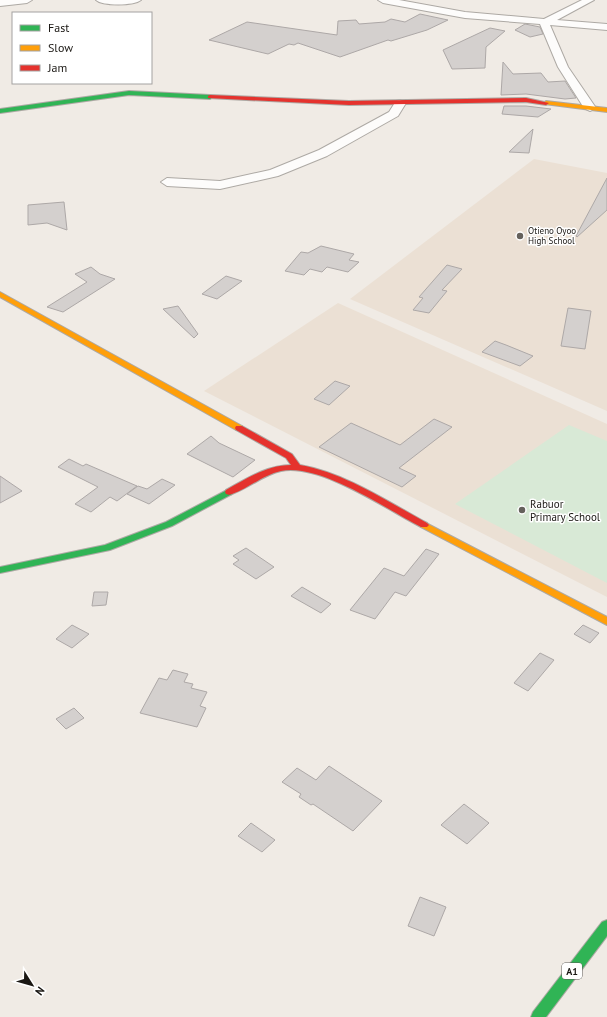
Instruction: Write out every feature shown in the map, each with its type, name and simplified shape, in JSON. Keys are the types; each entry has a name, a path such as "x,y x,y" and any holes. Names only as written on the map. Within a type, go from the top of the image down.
{"main road":[{"path":"0,112 48,103 129,93 350,103 526,100 607,110"},
{"path":"0,294 289,456 297,466"},
{"path":"0,570 6,567 107,548 170,524 263,473 297,466 327,475 607,621"},
{"name":"A1","path":"538,1017 607,926"}],"street":[{"path":"0,3 27,0"},
{"path":"101,0 130,2 136,0"},
{"path":"383,0 452,14 607,27"},
{"path":"545,22 589,0"},
{"path":"545,22 563,67 590,108"},
{"path":"167,182 220,185 274,173 323,153 394,114 400,103"}],"shaded area":[{"name":"Otieno Oyoo High School","path":"534,159 607,173 607,411 350,299"},
{"name":"Rabuor Primary School","path":"338,303 607,424 607,597 204,391"}],"green space":[{"path":"569,425 607,441 607,583 455,504"}],"building":[{"path":"420,14 448,20 427,30 391,41 388,40 340,57 298,43 294,45 289,44 268,54 209,40 247,22 337,35 338,21 356,20 359,24 385,22 391,19 405,22"},
{"path":"525,24 540,27 543,34 530,37 515,30"},
{"path":"490,28 505,31 486,47 485,68 452,69 443,50"},
{"path":"503,62 513,74 541,73 548,82 565,81 576,98 565,99 526,94 501,95"},
{"path":"504,106 526,106 551,109 538,117 502,114"},
{"path":"533,129 529,153 509,152"},
{"path":"607,178 607,210 577,237 576,236"},
{"path":"64,202 67,230 47,223 28,225 28,205"},
{"path":"321,246 354,254 349,260 359,262 348,272 327,267 322,272 310,269 304,275 285,271 301,252 308,253"},
{"path":"447,265 462,269 442,290 447,291 429,313 413,310 423,298 419,297"},
{"path":"91,267 100,274 115,279 63,312 47,307 87,282 75,274"},
{"path":"226,276 242,281 217,299 202,294"},
{"path":"178,306 198,334 194,338 163,309"},
{"path":"568,308 591,311 585,349 561,346"},
{"path":"495,341 533,356 520,366 482,352"},
{"path":"335,381 350,386 329,405 314,399"},
{"path":"434,419 452,427 399,468 416,476 402,487 319,447 351,423 400,445"},
{"path":"211,436 219,443 255,460 233,477 187,454"},
{"path":"69,459 83,466 86,464 137,486 117,501 110,497 91,512 75,504 98,487 58,467"},
{"path":"0,476 22,491 0,503"},
{"path":"162,479 175,485 149,504 127,494 138,486 147,489"},
{"path":"246,548 274,567 256,579 233,564 239,560 233,556"},
{"path":"426,549 439,554 406,596 395,592 375,619 350,610 384,568 404,576"},
{"path":"302,587 331,604 321,613 291,596"},
{"path":"94,592 108,592 106,605 92,606"},
{"path":"72,625 89,634 72,648 56,639"},
{"path":"583,625 599,633 590,643 574,634"},
{"path":"540,653 554,660 528,691 514,683"},
{"path":"173,670 188,674 184,682 193,684 191,688 207,692 200,706 206,708 197,727 140,713 159,678 167,680"},
{"path":"74,708 84,718 66,729 56,719"},
{"path":"329,766 382,801 353,831 313,804 311,805 299,797 301,794 282,782 297,768 316,780"},
{"path":"464,804 489,823 467,844 441,825"},
{"path":"251,823 275,840 262,852 238,836"},
{"path":"420,897 446,907 434,936 408,926"}],"traffic: fast":[{"path":"0,111 129,93 210,97"},
{"path":"0,570 107,548 169,524 229,492"},
{"path":"538,1017 607,926"}],"traffic: slow":[{"path":"546,103 607,110"},
{"path":"0,294 239,428"},
{"path":"424,525 607,621"}],"traffic: jam":[{"path":"210,97 349,103 526,100 546,103"},
{"path":"239,428 289,456 297,467"},
{"path":"229,492 270,471 288,467 310,469 325,474 379,500 424,525"}],"place":[{"name":"Otieno Oyoo High School","path":"520,236"},
{"name":"Rabuor Primary School","path":"522,510"}]}
